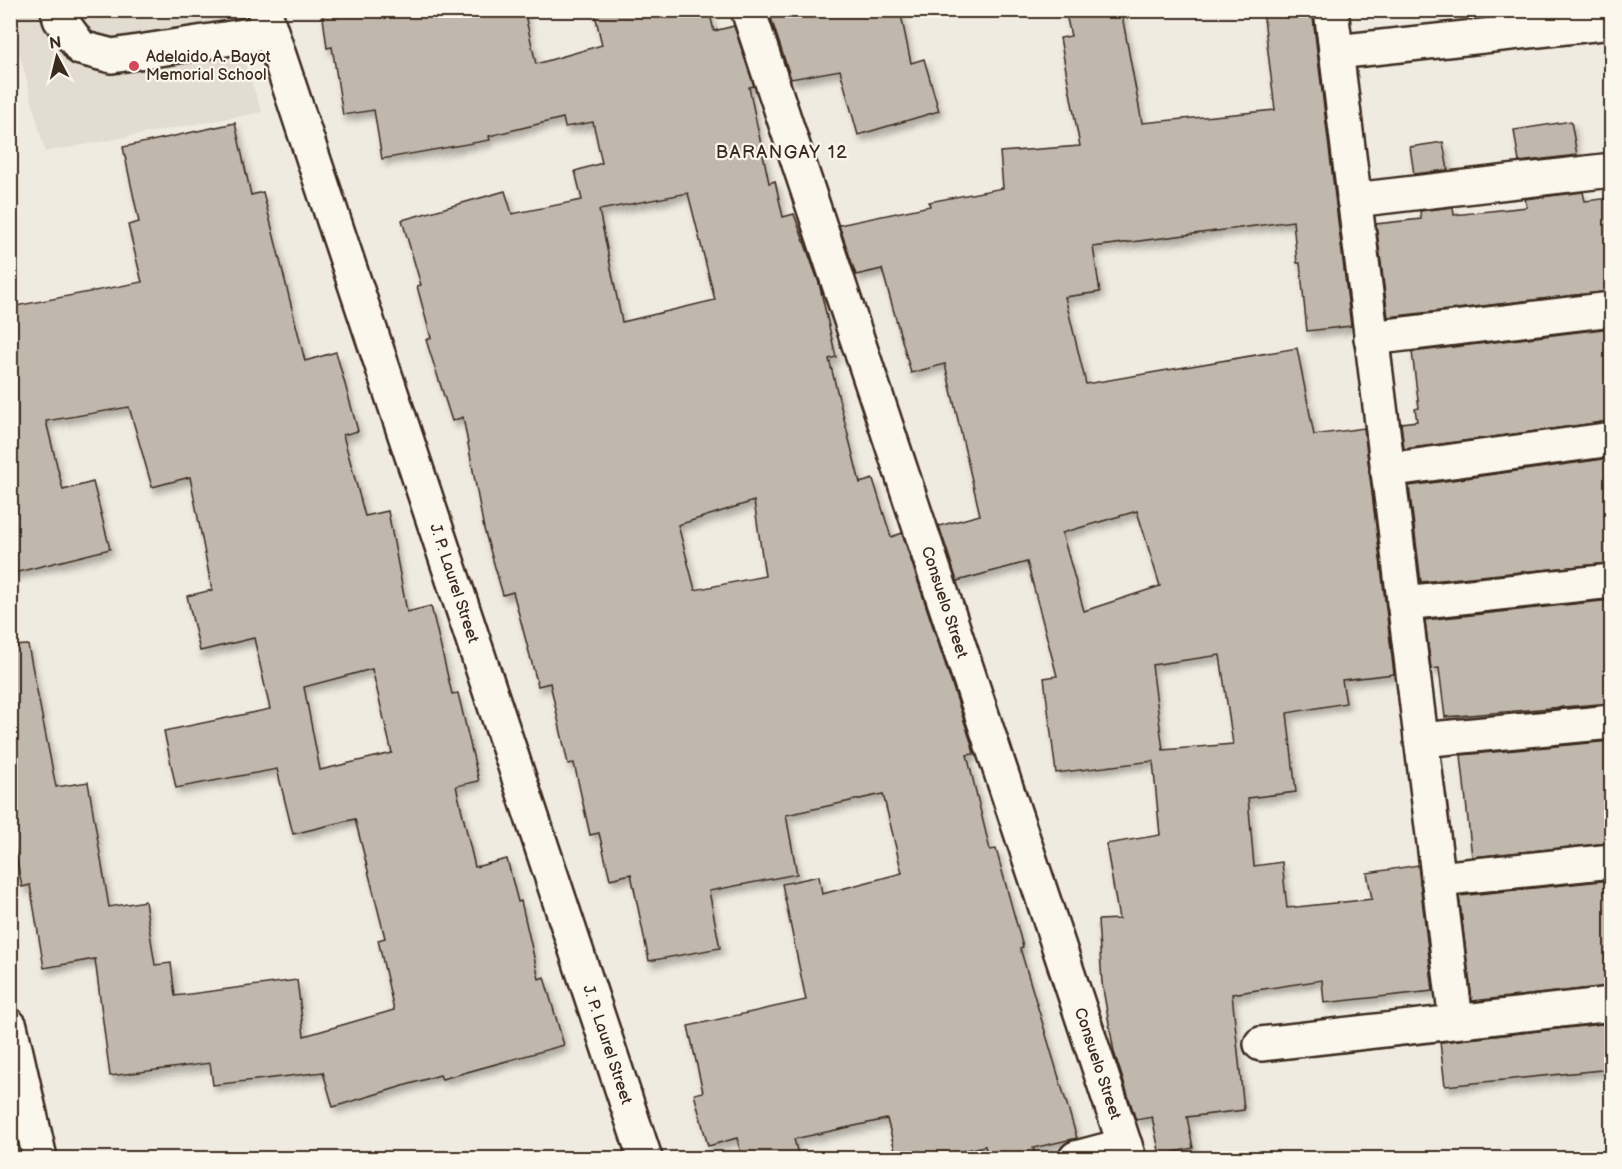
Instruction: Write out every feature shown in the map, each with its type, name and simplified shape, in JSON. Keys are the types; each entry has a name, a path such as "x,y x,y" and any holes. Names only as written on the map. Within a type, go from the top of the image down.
{"street":[{"path":"58,10 60,19 81,48 112,56 268,21"},
{"name":"Consuelo Street","path":"748,10 1127,1152 1076,1158"},
{"path":"1331,10 1456,1021"},
{"name":"J. P. Laurel Street","path":"268,21 645,1158"},
{"path":"1336,52 1611,22"},
{"path":"1354,200 1611,170"},
{"path":"1371,338 1611,309"},
{"path":"1388,470 1611,439"},
{"path":"1404,603 1611,581"},
{"path":"1420,740 1611,722"},
{"path":"1438,879 1611,861"},
{"path":"1261,1044 1611,1004"},
{"path":"10,1026 40,1158"}],"shaded area":[{"name":"Adelaido A. Bayot Memorial School","path":"10,11 226,11 262,112 45,152"}],"building":[{"path":"322,10 463,10 464,19 503,10 524,10 536,64 602,45 594,10 709,10 714,31 734,26 754,86 749,87 769,183 775,181 783,217 794,214 819,283 836,357 829,359 860,483 873,479 891,537 902,533 971,742 974,754 967,755 990,850 996,849 1023,947 1020,948 1077,1138 1033,1148 1034,1152 1006,1158 988,1158 985,1146 930,1158 897,1158 887,1119 794,1139 799,1158 742,1158 737,1138 708,1146 694,1094 703,1092 688,1026 806,1000 782,884 819,876 822,894 902,873 883,794 786,815 797,874 709,891 720,948 649,961 631,874 610,879 599,833 590,835 574,763 568,764 550,683 538,686 513,592 503,595 484,529 463,417 452,421 426,340 431,338 417,286 421,285 402,220 505,191 512,214 582,200 575,171 602,163 593,122 565,127 563,118 489,136 490,140 382,159 374,110 343,115 332,47 327,48","holes":["688,193 715,300 622,322 599,210","754,501 765,576 695,590 678,525"]},
{"path":"783,10 900,10 911,63 924,59 939,111 858,135 840,70 791,79 771,18 784,15"},
{"path":"1065,10 1121,10 1142,123 1275,110 1263,10 1312,10 1351,326 1307,331 1293,221 1093,247 1100,292 1065,297 1086,384 1297,348 1314,435 1364,428 1394,674 1342,680 1346,703 1287,713 1296,792 1248,798 1254,866 1282,862 1287,908 1372,899 1367,873 1418,865 1433,991 1324,1003 1322,980 1232,994 1244,1110 1187,1117 1193,1148 1160,1155 1152,1117 1136,1120 1114,1052 1102,983 1098,920 1119,919 1106,844 1160,835 1153,761 1056,773 1044,678 1057,676 1027,562 957,581 939,526 980,515 945,364 911,373 882,269 856,275 839,225 930,206 929,202 1003,188 1000,152 1080,146 1060,38 1071,36","holes":["1137,511 1160,586 1084,611 1062,533","1220,655 1233,744 1163,750 1152,665"]},
{"path":"1571,121 1577,155 1519,162 1514,130"},
{"path":"235,123 251,195 263,192 305,361 336,352 358,431 343,435 365,516 388,511 407,612 431,606 452,694 458,693 479,781 456,786 475,867 507,859 518,902 521,901 539,979 544,977 564,1045 442,1079 440,1075 333,1107 323,1072 213,1085 210,1063 110,1076 95,959 44,968 30,885 22,887 10,825 10,646 28,645 56,787 88,782 109,907 145,901 155,965 171,963 175,996 297,980 304,1036 394,1010 378,940 385,938 355,819 293,834 277,769 176,788 164,731 270,709 254,638 200,651 187,596 212,590 190,477 152,487 129,407 46,421 63,490 93,482 110,549 10,574 10,307 142,282 128,225 139,222 123,147","holes":["372,669 392,753 320,770 304,687"]},
{"path":"1443,142 1448,170 1414,174 1410,147"},
{"path":"1583,192 1585,201 1611,198 1611,291 1388,317 1376,224 1421,219 1420,211 1453,207 1454,215 1527,207 1525,199"},
{"path":"1611,328 1611,421 1404,449 1401,423 1417,421 1415,409 1419,408 1412,352"},
{"path":"1611,458 1611,563 1421,582 1409,486"},
{"path":"1611,600 1611,703 1445,717 1439,668 1431,669 1425,620"},
{"path":"1611,741 1611,843 1472,857 1461,755"},
{"path":"1611,880 1611,986 1472,1001 1459,896"},
{"path":"1611,1023 1611,1069 1445,1086 1440,1042"}],"place":[{"name":"Adelaido A. Bayot Memorial School","path":"134,66"}],"district":[{"name":"BARANGAY 12","path":"782,152"}]}
